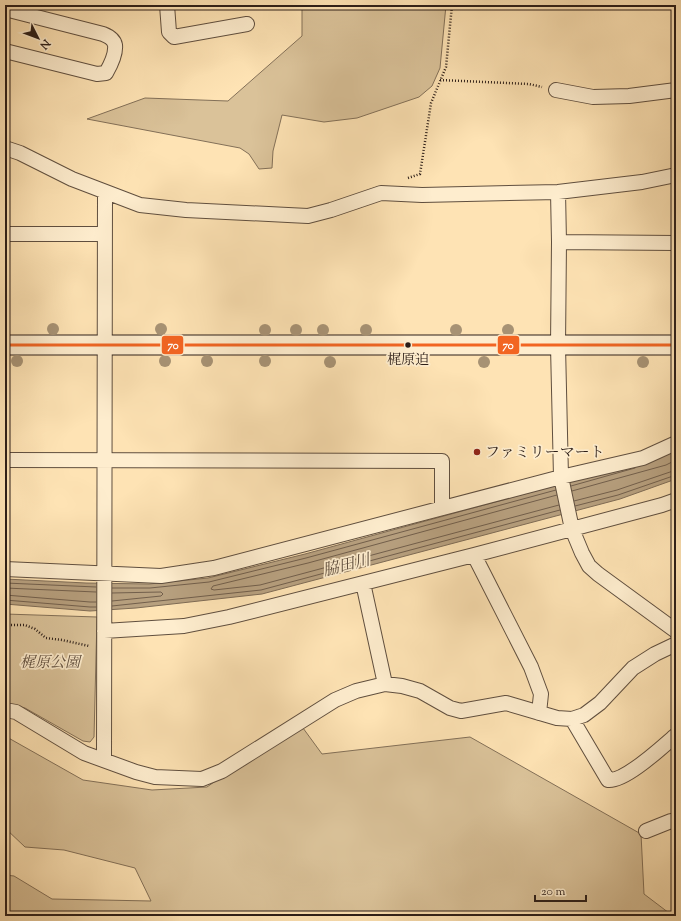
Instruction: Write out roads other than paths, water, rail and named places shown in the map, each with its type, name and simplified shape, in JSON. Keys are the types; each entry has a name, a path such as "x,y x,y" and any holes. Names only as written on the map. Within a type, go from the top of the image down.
{"street":[{"path":"167,5 169,32 174,37 247,24"},
{"path":"5,8 103,34 111,38 115,45 112,64 106,73 96,74 5,51"},
{"path":"556,90 593,97 629,96 676,90"},
{"path":"5,148 20,153 72,179 140,206 186,210 308,216 381,193 422,195 558,192 642,182 676,175"},
{"path":"104,760 105,192"},
{"path":"558,192 558,346 561,480 571,527 582,553 593,570 676,631"},
{"path":"5,234 104,234"},
{"path":"559,242 676,243"},
{"path":"5,345 676,346"},
{"path":"5,569 104,577 161,576 214,568 442,508 561,480 643,458 676,444"},
{"path":"5,460 442,462 442,508"},
{"path":"104,627 184,626 229,617 474,555 571,527 662,505 676,500"},
{"path":"474,555 531,667 542,694 538,713"},
{"path":"363,583 385,684"},
{"path":"5,710 16,712 84,753 136,772 155,777 202,779 222,771 335,700 356,692 385,684 402,686 420,691 450,708 461,711 506,703 557,718 572,720 584,715 600,704 632,668 655,654 676,644"},
{"path":"572,720 608,780 613,780 627,774 676,736"},
{"path":"646,831 671,821 676,821"}],"water":[{"name":"脇田川","path":"676,450 676,479 620,499 262,594 136,608 90,611 5,604 5,579 149,584 208,578 305,554 663,456"}],"place":[{"name":"梶原迫","path":"408,345"},
{"name":"ファミリーマート","path":"477,452"}],"park label":[{"name":"梶原公園","path":"50,662"}]}
